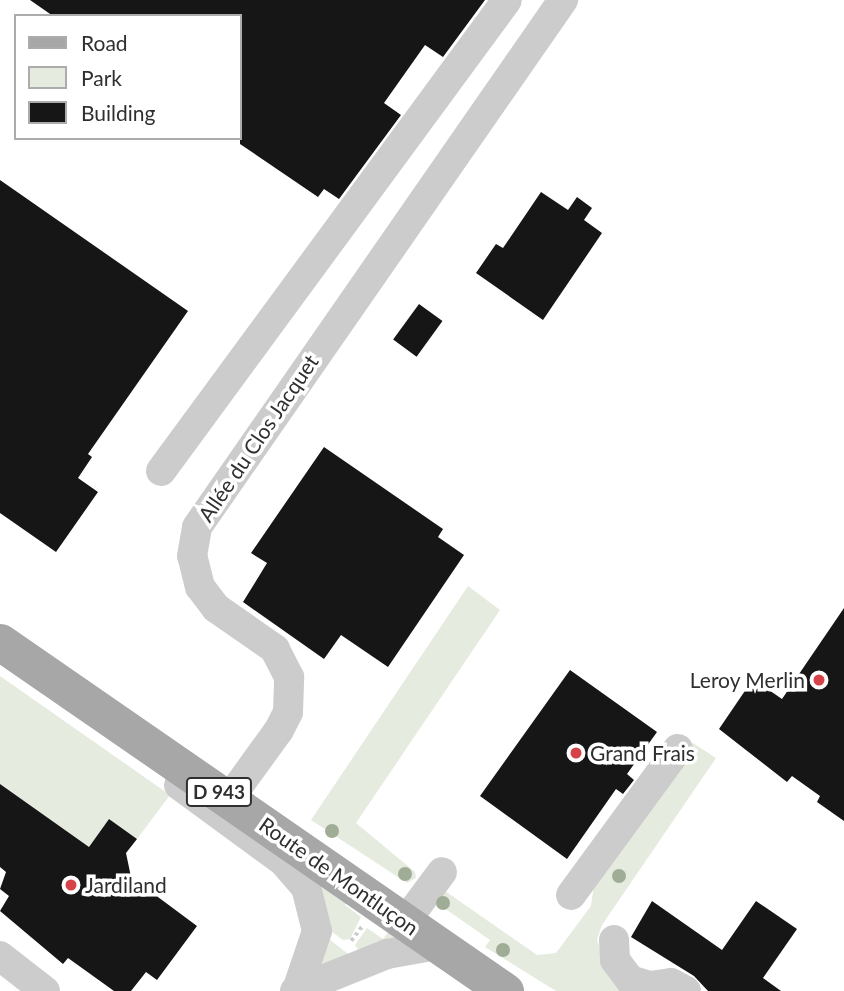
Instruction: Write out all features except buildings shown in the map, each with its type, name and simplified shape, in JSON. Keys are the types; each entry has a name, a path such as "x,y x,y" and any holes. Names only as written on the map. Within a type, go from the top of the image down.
{"main road":[{"name":"Route de Montluçon","path":"0,642 405,922 479,980 505,991"}],"street":[{"path":"161,471 507,0"},
{"name":"Allée du Clos Jacquet","path":"229,799 279,730 288,712 289,677 275,649 216,608 200,587 192,556 197,527 563,0"},
{"path":"571,895 678,749"},
{"path":"165,754 181,789 283,861 306,887 317,931 296,991"},
{"path":"405,922 442,872"},
{"path":"614,940 615,960 630,980 650,986 671,983 686,991"},
{"path":"296,991 387,954 436,944"},
{"path":"0,956 45,991"}],"path":[{"path":"346,948 369,917"}],"green space":[{"path":"468,586 500,610 356,823 415,872 416,878 407,883 311,820"},
{"path":"0,676 170,795 137,839 109,819 89,847 0,784"},
{"path":"693,743 716,758 602,925 597,939 605,970 626,991 556,991 485,947 490,940 437,903 445,891 537,955 556,953 591,906 594,885"},
{"path":"311,876 348,901 345,905 361,917 350,939 343,940 324,926"},
{"path":"367,928 383,939 389,931 405,942 361,954 355,945"},
{"path":"324,935 352,957 314,973"}],"place":[{"name":"Leroy Merlin","path":"819,680"},
{"name":"Grand Frais","path":"576,753"},
{"name":"Jardiland","path":"71,885"}]}
